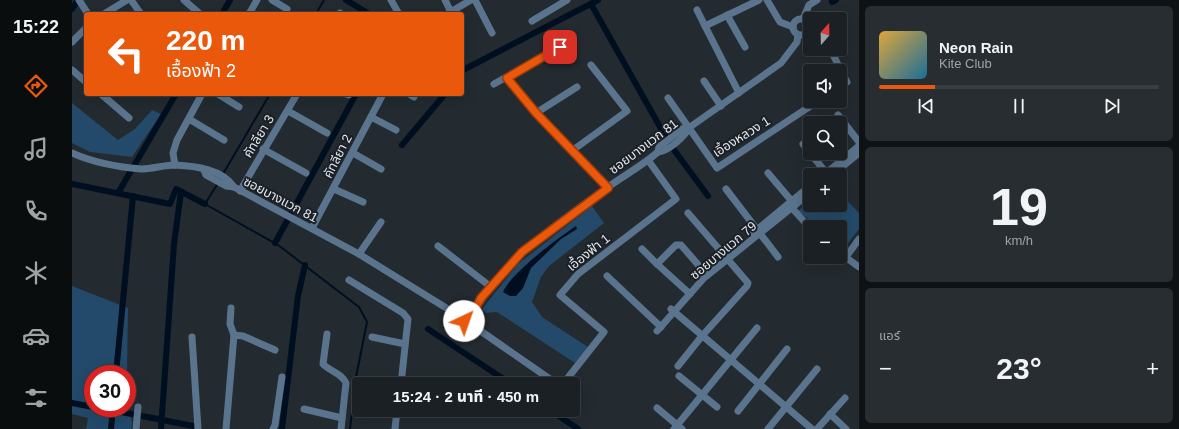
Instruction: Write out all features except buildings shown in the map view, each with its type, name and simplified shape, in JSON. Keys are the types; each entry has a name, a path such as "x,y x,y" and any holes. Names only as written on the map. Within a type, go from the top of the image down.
{"street":[{"path":"107,12 127,0"},
{"path":"131,0 140,12"},
{"path":"184,0 198,12"},
{"path":"250,12 257,0"},
{"path":"272,0 287,9"},
{"path":"391,0 398,12"},
{"path":"445,0 449,12"},
{"path":"451,12 471,0"},
{"path":"475,0 492,33"},
{"path":"532,21 567,0"},
{"path":"705,26 757,0"},
{"path":"767,0 780,22 793,26"},
{"path":"806,12 809,5 818,0"},
{"path":"80,1 87,12"},
{"path":"697,10 739,93"},
{"path":"727,15 745,47"},
{"path":"803,19 797,20 793,26 794,32 798,35 803,35"},
{"path":"72,42 84,30"},
{"name":"ซอยบางแวก 81","path":"472,315 481,298 522,252 648,160 686,130 781,63 797,42 798,35"},
{"path":"494,84 560,47"},
{"path":"573,150 627,111 591,65"},
{"path":"72,70 84,80"},
{"path":"507,78 536,113 608,188"},
{"path":"704,80 721,106"},
{"path":"536,113 577,87"},
{"path":"103,96 129,118"},
{"path":"175,165 173,153 177,140 201,96"},
{"path":"221,96 239,107"},
{"name":"คัทลียา 3","path":"232,186 263,149 296,96"},
{"name":"คัทลียา 2","path":"312,228 382,96"},
{"path":"668,98 686,130"},
{"name":"เอิ้องหลวง 1","path":"686,130 717,168 807,108"},
{"path":"288,111 327,133"},
{"path":"838,115 859,142"},
{"path":"371,117 396,130"},
{"path":"189,119 224,140"},
{"path":"835,168 859,146"},
{"path":"263,149 306,173"},
{"name":"ซอยบางแวก 81","path":"72,153 96,162 143,169 175,165 206,172 359,254 464,319"},
{"path":"352,153 381,169"},
{"path":"838,168 859,153"},
{"name":"เอื้องฟ้า 1","path":"569,377 604,332 560,295 578,274 676,199 648,160"},
{"path":"816,160 822,168"},
{"path":"768,173 804,220"},
{"path":"334,189 363,202"},
{"path":"726,189 778,257"},
{"name":"ซอยบางแวก 79","path":"793,205 803,194"},
{"name":"ซอยบางแวก 79","path":"606,276 658,327 706,274 803,198"},
{"path":"678,366 702,336 748,286 748,283 688,213"},
{"path":"359,254 381,222"},
{"path":"847,251 859,239"},
{"path":"657,264 676,245 681,245 706,274"},
{"path":"438,246 491,287"},
{"path":"642,248 688,293"},
{"path":"847,258 859,267"},
{"path":"349,280 406,316 408,322 402,377"},
{"path":"226,429 234,335 230,324 230,308"},
{"path":"673,311 812,429"},
{"path":"472,325 475,321 472,315 467,315 464,319 467,326 472,325 547,377"},
{"path":"657,408 678,428 758,328"},
{"path":"327,334 323,364 327,369 345,379 346,383 341,429"},
{"path":"234,335 243,336 275,350"},
{"path":"192,337 198,429"},
{"path":"372,337 405,344"},
{"path":"738,411 787,349"},
{"path":"768,429 817,369"},
{"path":"679,376 717,407"},
{"path":"273,429 275,425 282,377"},
{"path":"817,429 845,398"},
{"path":"136,429 138,407"},
{"path":"304,409 342,418"},
{"path":"830,414 846,429"},
{"path":"395,429 396,417"}],"shaded area":[{"path":"72,103 118,140 135,129 152,110 161,114 132,157 90,152 72,143"},
{"path":"847,200 859,213 859,229 847,244 847,220 810,220 798,211 803,207 803,212 847,212"},
{"path":"592,206 604,223 549,266 541,277 532,302 542,317 588,347 575,363 497,312 486,313 482,309 518,264"},
{"path":"576,226 577,229 561,239 531,268 523,288 516,296 510,296 503,292 515,275 547,247"},
{"path":"72,286 128,308 127,365 84,365 84,417 72,414"},
{"path":"84,417 131,417 131,429 86,429 88,418"}],"waterway":[{"path":"72,9 78,0"},
{"path":"223,12 230,0"},
{"path":"317,12 324,0"},
{"path":"346,0 366,12"},
{"path":"464,69 598,0"},
{"path":"832,2 836,0"},
{"path":"591,4 669,143 708,196"},
{"path":"118,193 175,96"},
{"path":"223,174 269,96"},
{"path":"275,243 355,96"},
{"path":"402,145 443,96"},
{"path":"218,183 205,204 278,245 359,307 367,322 356,377 350,429"},
{"path":"72,184 170,204 176,189 205,204"},
{"path":"161,429 174,244 181,192"},
{"path":"117,365 133,196"},
{"path":"282,429 298,296 305,265"},
{"path":"428,329 500,377"},
{"path":"72,403 84,405"},
{"path":"142,416 193,426"},
{"path":"111,429 112,417"},
{"path":"560,417 578,429"}],"route":[{"path":"464,321 466,316 469,314 472,315 481,298 522,252 608,188 536,113 507,78 560,47"}]}
